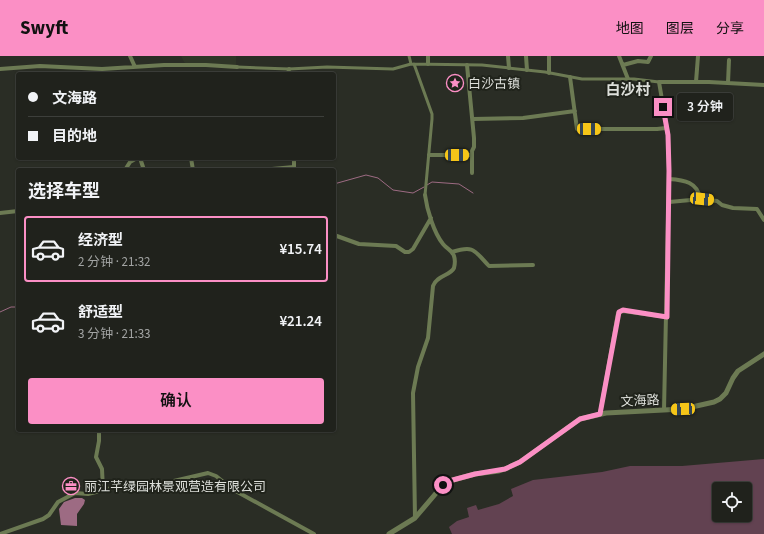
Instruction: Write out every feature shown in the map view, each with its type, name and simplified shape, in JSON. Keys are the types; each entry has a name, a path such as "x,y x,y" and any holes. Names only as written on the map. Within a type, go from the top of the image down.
{"street":[{"path":"130,56 135,67"},
{"path":"409,56 432,114 432,135 425,195 436,232 443,244 452,252 455,260 453,269 438,279 433,286 429,331 424,352 418,367 413,393 415,518"},
{"path":"428,56 428,64"},
{"path":"508,56 509,68"},
{"path":"526,56 527,70"},
{"path":"548,56 549,73"},
{"path":"619,56 628,79"},
{"path":"623,65 638,61 648,62 651,56"},
{"path":"696,82 698,56"},
{"path":"728,83 729,60"},
{"path":"0,69 35,66 83,69 171,65 289,69 333,67 393,69 412,64 489,65 570,77 602,80 628,79 660,82 764,85"},
{"path":"467,65 469,94 471,98 473,119 474,143 472,172"},
{"path":"570,77 578,129 657,130 666,128"},
{"path":"660,82 666,128 669,171 664,410"},
{"path":"473,119 523,118 575,111"},
{"path":"429,155 472,155"},
{"path":"126,168 130,162 134,160"},
{"path":"283,168 294,167 294,160"},
{"path":"669,179 683,180 691,183 698,190 700,199"},
{"path":"669,202 700,199 717,201 722,205 733,208 757,209 764,220"},
{"path":"0,213 16,211"},
{"path":"336,236 359,244 396,246 405,252 409,252 412,250 431,218"},
{"path":"452,252 472,249 489,266 533,265"},
{"path":"600,414 619,312 623,310 667,317"},
{"name":"文海路","path":"389,534 415,518 446,482 475,474 505,469 520,462 580,419 600,414 689,408 717,401 726,393 738,371 764,354"},
{"path":"99,432 96,457 102,469 103,490"},
{"path":"0,534 43,520 49,515 58,502 75,493 88,494 120,486 138,488 202,474 216,476 232,489 314,534"}],"shaded area":[{"path":"181,56 236,56 236,66 187,64"},
{"path":"764,459 764,534 452,534 449,527 457,521 469,517 467,508 476,505 478,510 499,504 513,496 511,489 533,480 602,472 630,466 682,466"},
{"path":"75,498 82,498 85,500 77,514 77,526 61,525 59,509 64,502"}],"waterway":[{"path":"336,183 366,175 378,178 393,190 413,193 424,187"},
{"path":"427,185 432,182 459,184 473,193"},
{"path":"0,312 11,307 16,307"}],"place":[{"name":"白沙古镇","path":"455,83"},
{"name":"丽江芊绿园林景观营造有限公司","path":"71,486"}],"district":[{"name":"白沙村","path":"628,90"}],"route":[{"path":"443,485 446,482 475,474 505,469 520,462 580,419 600,414 617,315 619,312 623,310 667,317 669,171 668,135 663,107"}]}
